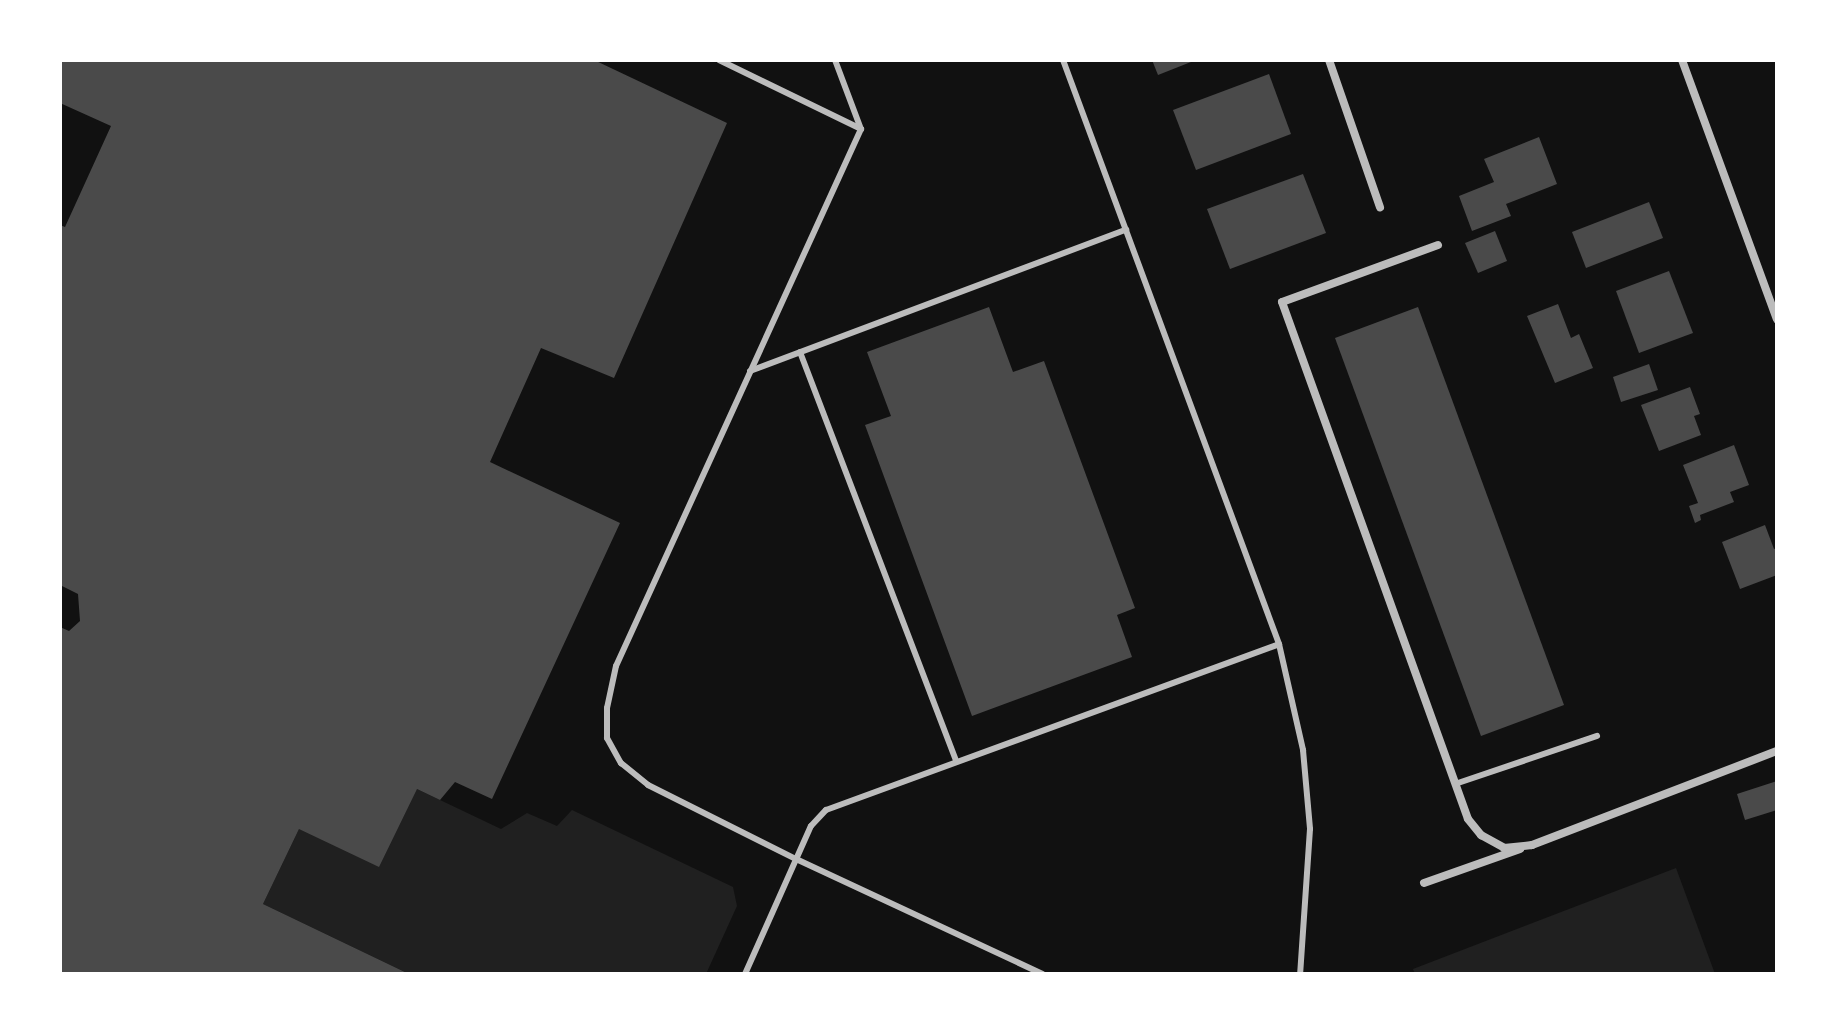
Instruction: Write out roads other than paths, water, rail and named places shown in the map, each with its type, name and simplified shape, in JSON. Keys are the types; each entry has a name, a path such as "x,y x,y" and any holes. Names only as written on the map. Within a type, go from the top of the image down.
{"street":[{"path":"1329,60 1380,207"},
{"path":"1682,60 1777,319"},
{"path":"1438,245 1282,302 1468,819 1481,835 1504,848 1532,845"},
{"path":"1424,883 1777,751"}],"lane":[{"path":"719,60 861,129"},
{"path":"835,60 861,129 616,666 607,708 607,738 621,763 648,785 796,859 1043,974"},
{"path":"1063,60 1279,644 1303,750 1310,829 1300,974"},
{"path":"750,371 1126,230"},
{"path":"800,352 956,760"},
{"path":"745,974 811,826 826,810 1279,644"},
{"path":"1455,784 1597,736"}]}
